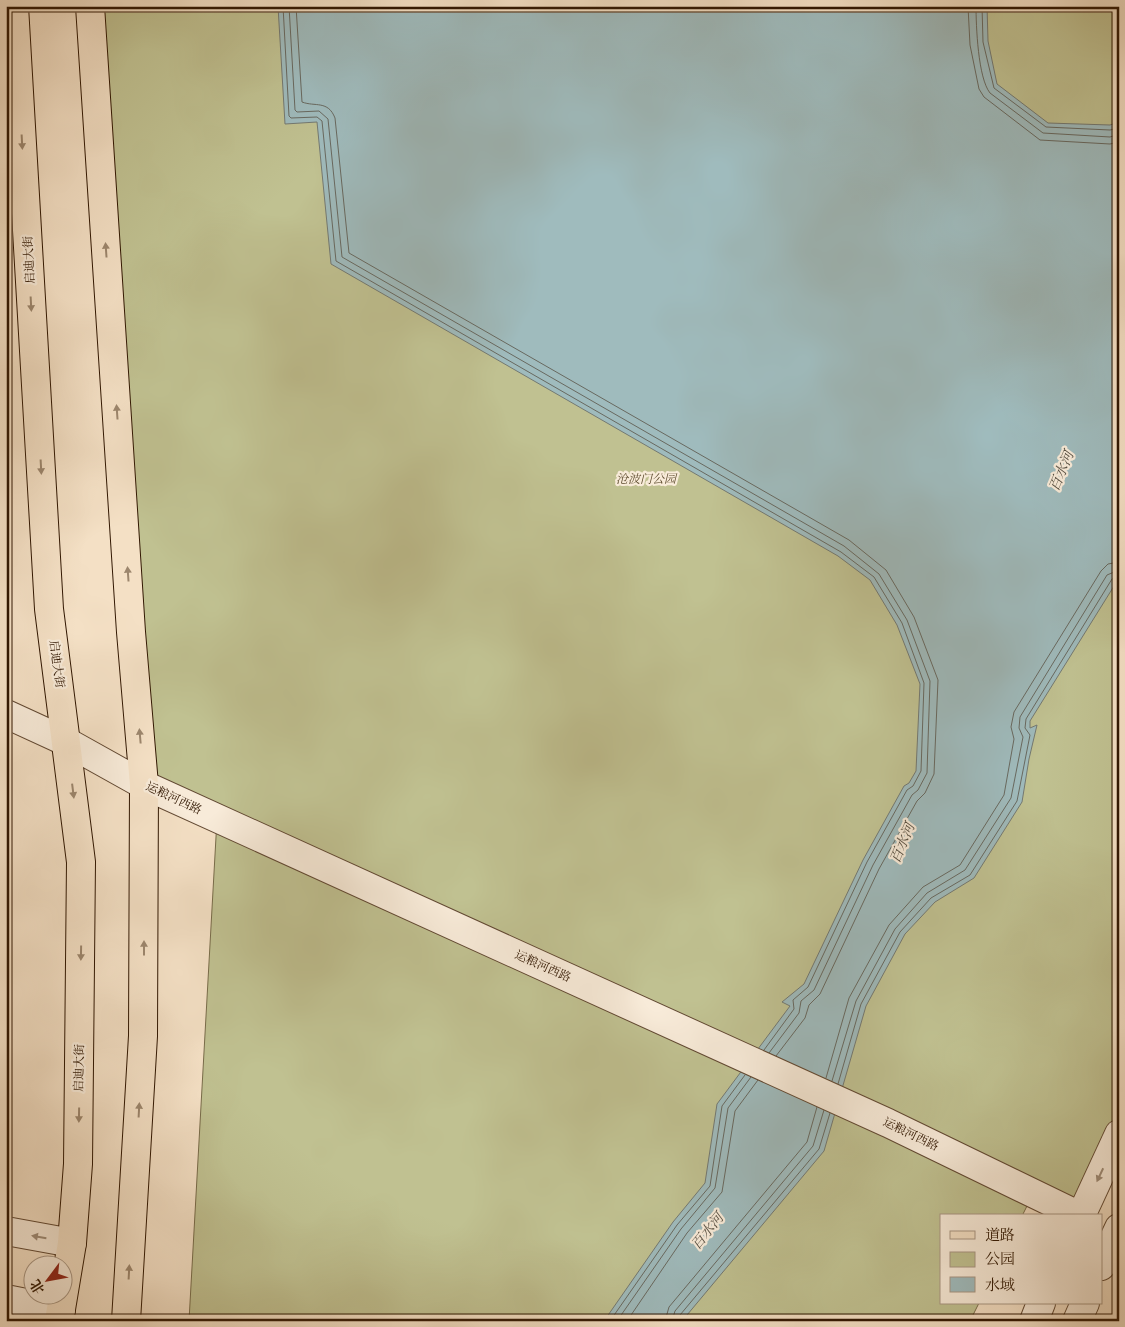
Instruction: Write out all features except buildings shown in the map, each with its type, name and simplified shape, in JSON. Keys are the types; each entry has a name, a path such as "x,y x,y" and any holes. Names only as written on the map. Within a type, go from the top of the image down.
{"main road":[{"name":"启迪大街","path":"14,6 49,609 82,862 78,1164 72,1243 60,1315"},
{"path":"90,6 130,612 144,785 143,1036 126,1321"}],"street":[{"name":"运粮河西路","path":"6,714 67,742 144,785 888,1123 1077,1214"},
{"path":"1082,1214 1119,1134"},
{"path":"1102,1223 1115,1228 1102,1263"},
{"path":"6,1232 72,1243"},
{"path":"6,1299 60,1315"},
{"path":"1034,1321 1041,1304"},
{"path":"1077,1321 1085,1304"}],"green space":[{"name":"沧波门公园","path":"97,6 1119,6 1119,1133 1082,1214 1077,1214 1033,1194 1023,1214 940,1214 940,1304 978,1304 970,1321 189,1321 217,819 144,785"}],"water":[{"name":"百水河","path":"278,6 987,6 988,41 997,84 1048,123 1110,125 1119,122 1119,578 1030,721 1030,728 1037,725 1022,802 974,878 935,902 905,934 866,1006 824,1151 682,1321 604,1321 673,1222 705,1183 717,1104 790,1006 782,1002 804,984 863,860 904,786 909,783 916,771 920,684 897,625 870,580 838,556 331,264 317,122 285,124"}]}
